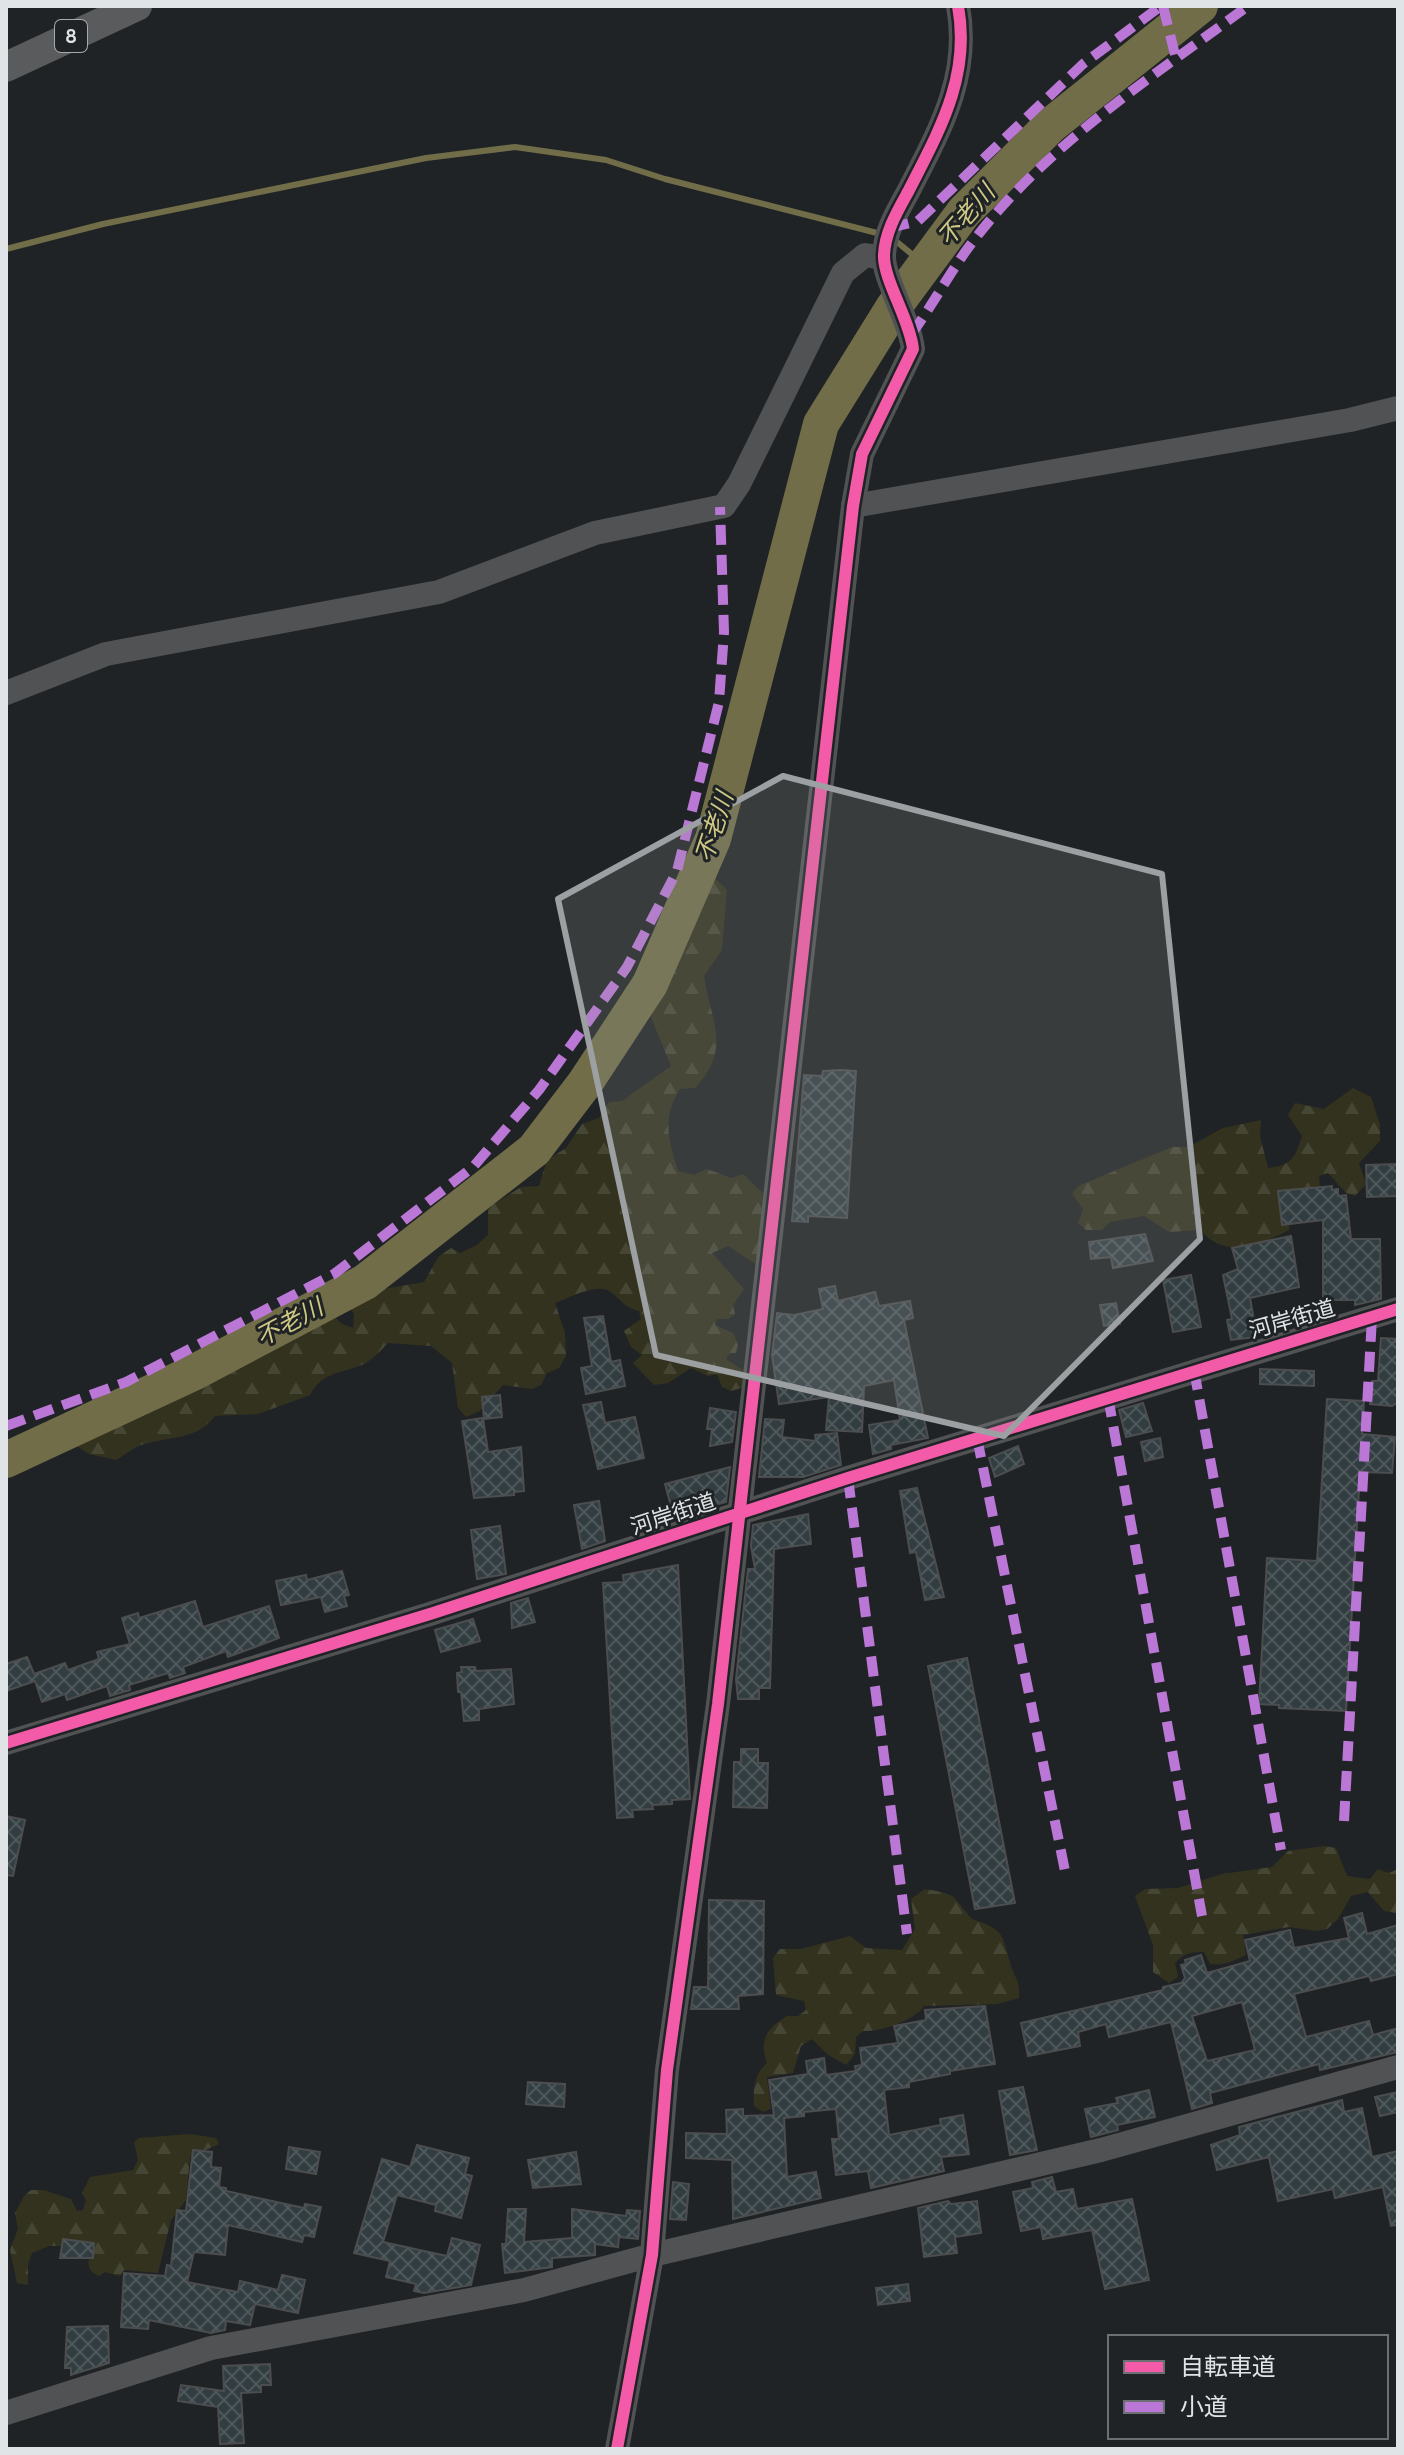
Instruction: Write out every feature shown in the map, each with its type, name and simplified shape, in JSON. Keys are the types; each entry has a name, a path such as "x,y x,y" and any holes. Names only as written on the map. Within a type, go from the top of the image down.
{"main road":[{"name":"8","path":"6,67 106,13 137,6"}],"street":[{"path":"617,2449 652,2255 667,2070 718,1704 737,1514 780,1168 798,969 853,506 862,454 913,349 911,335 883,258 889,228 948,112 964,39 958,6"},
{"path":"6,693 106,654 439,592 595,533 724,506 739,484 843,273 865,255 883,258"},
{"path":"853,506 1350,420 1398,408"},
{"name":"河岸街道","path":"6,1743 430,1614 737,1514 1398,1309"},
{"path":"6,2413 211,2348 524,2290 652,2255 1101,2150 1398,2067"}],"highlighted area":[{"path":"783,776 1162,874 1200,1239 1004,1436 656,1355 558,899"}],"green space":[{"path":"715,878 727,890 722,950 704,976 714,1020 716,1047 707,1074 695,1088 680,1089 670,1111 668,1130 678,1171 694,1175 707,1169 731,1178 743,1174 767,1197 757,1265 728,1246 712,1253 744,1289 733,1305 735,1314 729,1319 717,1319 715,1325 733,1333 738,1344 736,1353 730,1353 726,1359 744,1371 745,1387 731,1391 722,1387 717,1374 708,1376 691,1368 668,1383 654,1385 633,1363 642,1355 631,1347 624,1331 641,1319 639,1311 627,1306 612,1293 599,1289 555,1303 565,1333 566,1356 559,1368 547,1373 541,1385 532,1389 503,1385 480,1411 466,1417 458,1408 452,1363 431,1346 388,1343 364,1364 321,1381 310,1395 258,1414 215,1416 192,1433 141,1445 116,1460 89,1454 75,1445 88,1434 153,1400 217,1373 252,1347 266,1346 313,1320 332,1314 342,1324 353,1328 354,1315 349,1303 372,1291 424,1282 439,1256 451,1248 460,1253 477,1245 488,1235 488,1208 521,1187 539,1186 547,1160 566,1148 582,1124 599,1118 609,1102 622,1101 671,1066 650,1015 658,996 667,987 666,971 654,952 658,941 679,932 684,921 677,907 686,892 699,891"},
{"path":"1353,1088 1371,1097 1380,1125 1380,1141 1359,1163 1366,1184 1355,1196 1346,1193 1328,1173 1319,1176 1320,1190 1290,1215 1289,1230 1278,1236 1255,1245 1232,1247 1221,1245 1200,1230 1169,1232 1144,1216 1110,1222 1102,1230 1086,1230 1078,1223 1083,1209 1072,1194 1078,1186 1172,1147 1188,1147 1223,1128 1261,1120 1260,1136 1268,1168 1287,1163 1295,1155 1302,1136 1288,1115 1295,1103 1324,1109"},
{"path":"1324,1846 1336,1848 1347,1876 1370,1879 1378,1869 1389,1873 1398,1869 1397,1913 1384,1911 1368,1892 1351,1896 1338,1919 1327,1929 1317,1931 1289,1927 1243,1935 1246,1955 1224,1964 1210,1964 1204,1952 1188,1954 1175,1963 1178,1977 1169,1983 1153,1972 1153,1945 1135,1896 1145,1889 1178,1888 1222,1874 1272,1867 1288,1851"},
{"path":"925,1889 950,1895 972,1919 1000,1933 1018,1982 1019,1998 997,2004 924,2006 897,2024 863,2031 856,2037 855,2054 846,2065 827,2054 812,2039 801,2046 793,2073 767,2077 771,2109 763,2112 754,2106 755,2083 767,2063 764,2048 766,2036 787,2016 798,2016 806,2010 804,2001 776,1995 773,1958 780,1949 801,1949 850,1936 866,1948 902,1950 915,1929 911,1899"},
{"path":"190,2134 216,2138 219,2144 190,2157 186,2200 171,2220 158,2273 124,2270 120,2276 105,2272 99,2276 89,2268 90,2254 79,2246 49,2246 32,2253 28,2264 28,2285 17,2283 10,2250 18,2229 15,2213 24,2196 31,2190 43,2190 71,2199 77,2211 83,2210 86,2200 82,2193 90,2177 133,2170 138,2160 134,2142 139,2138"}],"building":[{"path":"823,1071 856,1071 847,1218 808,1216 808,1222 792,1221 804,1075 822,1076"},
{"path":"1398,1164 1398,1196 1367,1197 1366,1165"},
{"path":"1332,1186 1332,1190 1338,1189 1338,1196 1346,1195 1351,1239 1380,1239 1381,1299 1355,1305 1355,1300 1323,1300 1323,1220 1282,1225 1278,1191"},
{"path":"1145,1234 1153,1261 1113,1268 1111,1257 1091,1259 1089,1242"},
{"path":"1291,1236 1299,1287 1250,1298 1257,1337 1231,1340 1227,1320 1232,1319 1223,1275 1238,1269 1232,1248"},
{"path":"1191,1275 1201,1327 1173,1332 1163,1280"},
{"path":"835,1286 838,1301 875,1292 879,1306 910,1301 913,1318 904,1320 928,1438 891,1445 891,1449 873,1454 869,1425 900,1420 894,1380 864,1386 862,1432 826,1430 829,1397 779,1404 772,1355 777,1313 794,1315 823,1309 819,1289"},
{"path":"1116,1303 1120,1324 1104,1326 1100,1305"},
{"path":"603,1316 611,1362 620,1360 625,1386 586,1394 581,1368 592,1366 584,1318"},
{"path":"1381,1338 1398,1339 1398,1394 1397,1403 1392,1406 1370,1404 1372,1381 1378,1381"},
{"path":"1260,1369 1314,1371 1314,1386 1260,1384"},
{"path":"500,1395 502,1417 484,1419 482,1397"},
{"path":"1327,1399 1364,1401 1362,1434 1395,1437 1392,1473 1360,1472 1346,1711 1279,1708 1279,1705 1259,1704 1267,1558 1317,1561"},
{"path":"601,1402 605,1423 635,1417 644,1458 598,1469 583,1405"},
{"path":"1143,1403 1152,1431 1126,1437 1119,1410"},
{"path":"710,1408 736,1412 732,1442 710,1446 712,1429 707,1429"},
{"path":"483,1418 488,1452 521,1447 524,1491 514,1492 514,1495 474,1498 462,1421"},
{"path":"765,1419 784,1420 782,1437 816,1441 815,1435 837,1433 841,1465 803,1477 759,1477"},
{"path":"1160,1438 1163,1457 1145,1461 1141,1442"},
{"path":"1018,1446 1024,1464 995,1477 989,1458"},
{"path":"730,1467 726,1502 692,1511 690,1505 672,1510 665,1484"},
{"path":"917,1488 944,1597 925,1600 916,1552 910,1553 900,1491"},
{"path":"599,1501 605,1541 582,1549 574,1505"},
{"path":"808,1514 811,1544 774,1549 770,1688 759,1688 759,1699 738,1699 736,1679 748,1569 755,1569 751,1546 753,1525"},
{"path":"500,1526 506,1574 477,1579 471,1530"},
{"path":"678,1565 690,1799 652,1805 653,1809 632,1810 633,1817 617,1818 603,1583 624,1582 623,1575"},
{"path":"342,1571 349,1595 344,1596 347,1606 325,1612 321,1597 281,1605 276,1581 306,1575 307,1580"},
{"path":"528,1598 535,1622 512,1628 511,1603"},
{"path":"195,1601 203,1627 269,1606 279,1638 228,1657 226,1651 183,1667 185,1673 170,1678 168,1673 129,1685 130,1690 110,1696 107,1686 67,1700 65,1694 42,1702 35,1681 6,1691 6,1664 27,1657 34,1674 65,1663 68,1670 99,1659 97,1652 130,1644 122,1618 138,1613 139,1618"},
{"path":"473,1619 480,1641 441,1652 435,1630"},
{"path":"967,1658 1015,1903 975,1909 928,1666"},
{"path":"461,1667 475,1667 476,1671 511,1669 514,1704 479,1709 479,1720 464,1721 461,1692 458,1692 457,1673 462,1672"},
{"path":"741,1749 758,1749 758,1763 768,1763 767,1808 733,1807 734,1762 741,1762"},
{"path":"6,1816 25,1820 13,1876 6,1875"},
{"path":"709,1900 764,1901 763,1994 738,1996 739,2009 691,2009 694,1987 708,1987"},
{"path":"1362,1913 1367,1934 1398,1925 1398,1974 1371,1981 1369,1976 1294,1994 1306,2037 1369,2021 1373,2035 1398,2028 1398,2052 1320,2070 1319,2064 1210,2093 1212,2103 1192,2109 1171,2022 1109,2037 1106,2024 1078,2032 1080,2046 1028,2056 1021,2023 1163,1990 1163,1987 1181,1983 1185,1978 1181,1965 1186,1964 1185,1960 1201,1955 1207,1973 1250,1961 1245,1940 1290,1930 1294,1948 1349,1938 1344,1918","holes":["1242,2002 1255,2050 1207,2061 1192,2016"]},
{"path":"985,2006 995,2064 950,2071 950,2074 909,2082 909,2087 884,2090 889,2135 941,2125 940,2119 963,2115 969,2154 941,2157 944,2171 871,2188 868,2171 836,2175 832,2139 839,2139 836,2109 804,2112 804,2116 784,2118 787,2177 816,2172 821,2198 733,2219 732,2160 686,2158 686,2133 727,2134 726,2110 743,2109 743,2116 774,2115 769,2080 808,2074 806,2061 824,2058 826,2075 856,2071 855,2066 862,2065 860,2048 898,2043 894,2026 926,2020 925,2010"},
{"path":"528,2082 565,2084 564,2107 526,2104"},
{"path":"1023,2087 1037,2150 1010,2155 999,2091"},
{"path":"1149,2090 1155,2117 1117,2125 1118,2130 1091,2137 1085,2109 1118,2103 1116,2098"},
{"path":"1398,2092 1398,2112 1380,2116 1375,2097"},
{"path":"1342,2100 1344,2112 1362,2108 1372,2157 1398,2151 1398,2225 1391,2226 1383,2187 1335,2198 1333,2189 1278,2201 1269,2157 1217,2170 1211,2145 1240,2135 1239,2127"},
{"path":"417,2145 469,2158 465,2174 472,2176 461,2218 435,2211 436,2205 397,2195 383,2242 447,2256 452,2238 480,2245 471,2285 424,2293 414,2291 416,2284 386,2277 390,2261 354,2253 382,2159 410,2167"},
{"path":"289,2147 320,2152 316,2174 286,2169"},
{"path":"193,2150 212,2152 211,2167 221,2168 219,2187 226,2188 226,2191 304,2208 305,2204 321,2207 314,2237 304,2235 302,2242 228,2225 225,2255 194,2252 187,2282 238,2292 240,2281 278,2290 282,2275 305,2280 298,2313 255,2304 250,2325 226,2321 225,2330 211,2333 149,2320 148,2329 121,2327 124,2273 165,2276 167,2265 171,2266 177,2210 186,2211"},
{"path":"576,2152 581,2184 533,2188 528,2160"},
{"path":"1052,2177 1056,2192 1073,2189 1077,2209 1132,2199 1149,2280 1105,2289 1092,2230 1043,2239 1041,2227 1021,2231 1013,2192 1033,2188 1032,2182"},
{"path":"673,2182 689,2184 686,2220 670,2219"},
{"path":"948,2201 951,2204 977,2201 981,2233 955,2237 957,2253 924,2257 918,2208"},
{"path":"508,2209 526,2209 524,2242 572,2238 572,2209 626,2216 627,2210 640,2211 638,2239 619,2237 618,2247 595,2244 595,2255 552,2258 552,2267 505,2273 502,2244 506,2244"},
{"path":"63,2239 94,2243 93,2258 60,2258"},
{"path":"908,2284 910,2301 878,2305 876,2288"},
{"path":"108,2326 109,2363 71,2375 71,2368 65,2368 67,2327"},
{"path":"270,2364 271,2385 261,2385 261,2392 241,2393 244,2443 220,2444 218,2407 178,2401 181,2385 224,2391 223,2366"}],"waterway":[{"name":"不老川","path":"6,1460 193,1373 365,1282 534,1150 585,1083 650,984 713,839 821,424 893,308 964,212 1050,126 1200,6"},
{"path":"6,249 103,224 426,158 515,147 606,160 665,179 881,234"},
{"path":"891,237 925,265"}],"marked path":[{"path":"889,228 918,221 1083,64 1161,6"},
{"path":"1163,6 1176,59"},
{"path":"911,335 968,248 1029,178 1135,88 1248,6"},
{"path":"6,1426 126,1382 334,1274 473,1167 539,1090 627,967 677,871 719,702 724,632 720,507"},
{"path":"1344,1821 1372,1317"},
{"path":"1194,1370 1281,1850"},
{"path":"1108,1397 1202,1916"},
{"path":"977,1438 1066,1876"},
{"path":"848,1478 907,1934"}],"cycle path":[{"path":"617,2449 652,2255 667,2070 718,1704 853,506 862,454 913,349 888,276 885,247 892,222 950,103 960,56 958,6"},
{"path":"6,1743 430,1614 848,1478 1398,1309"}]}
